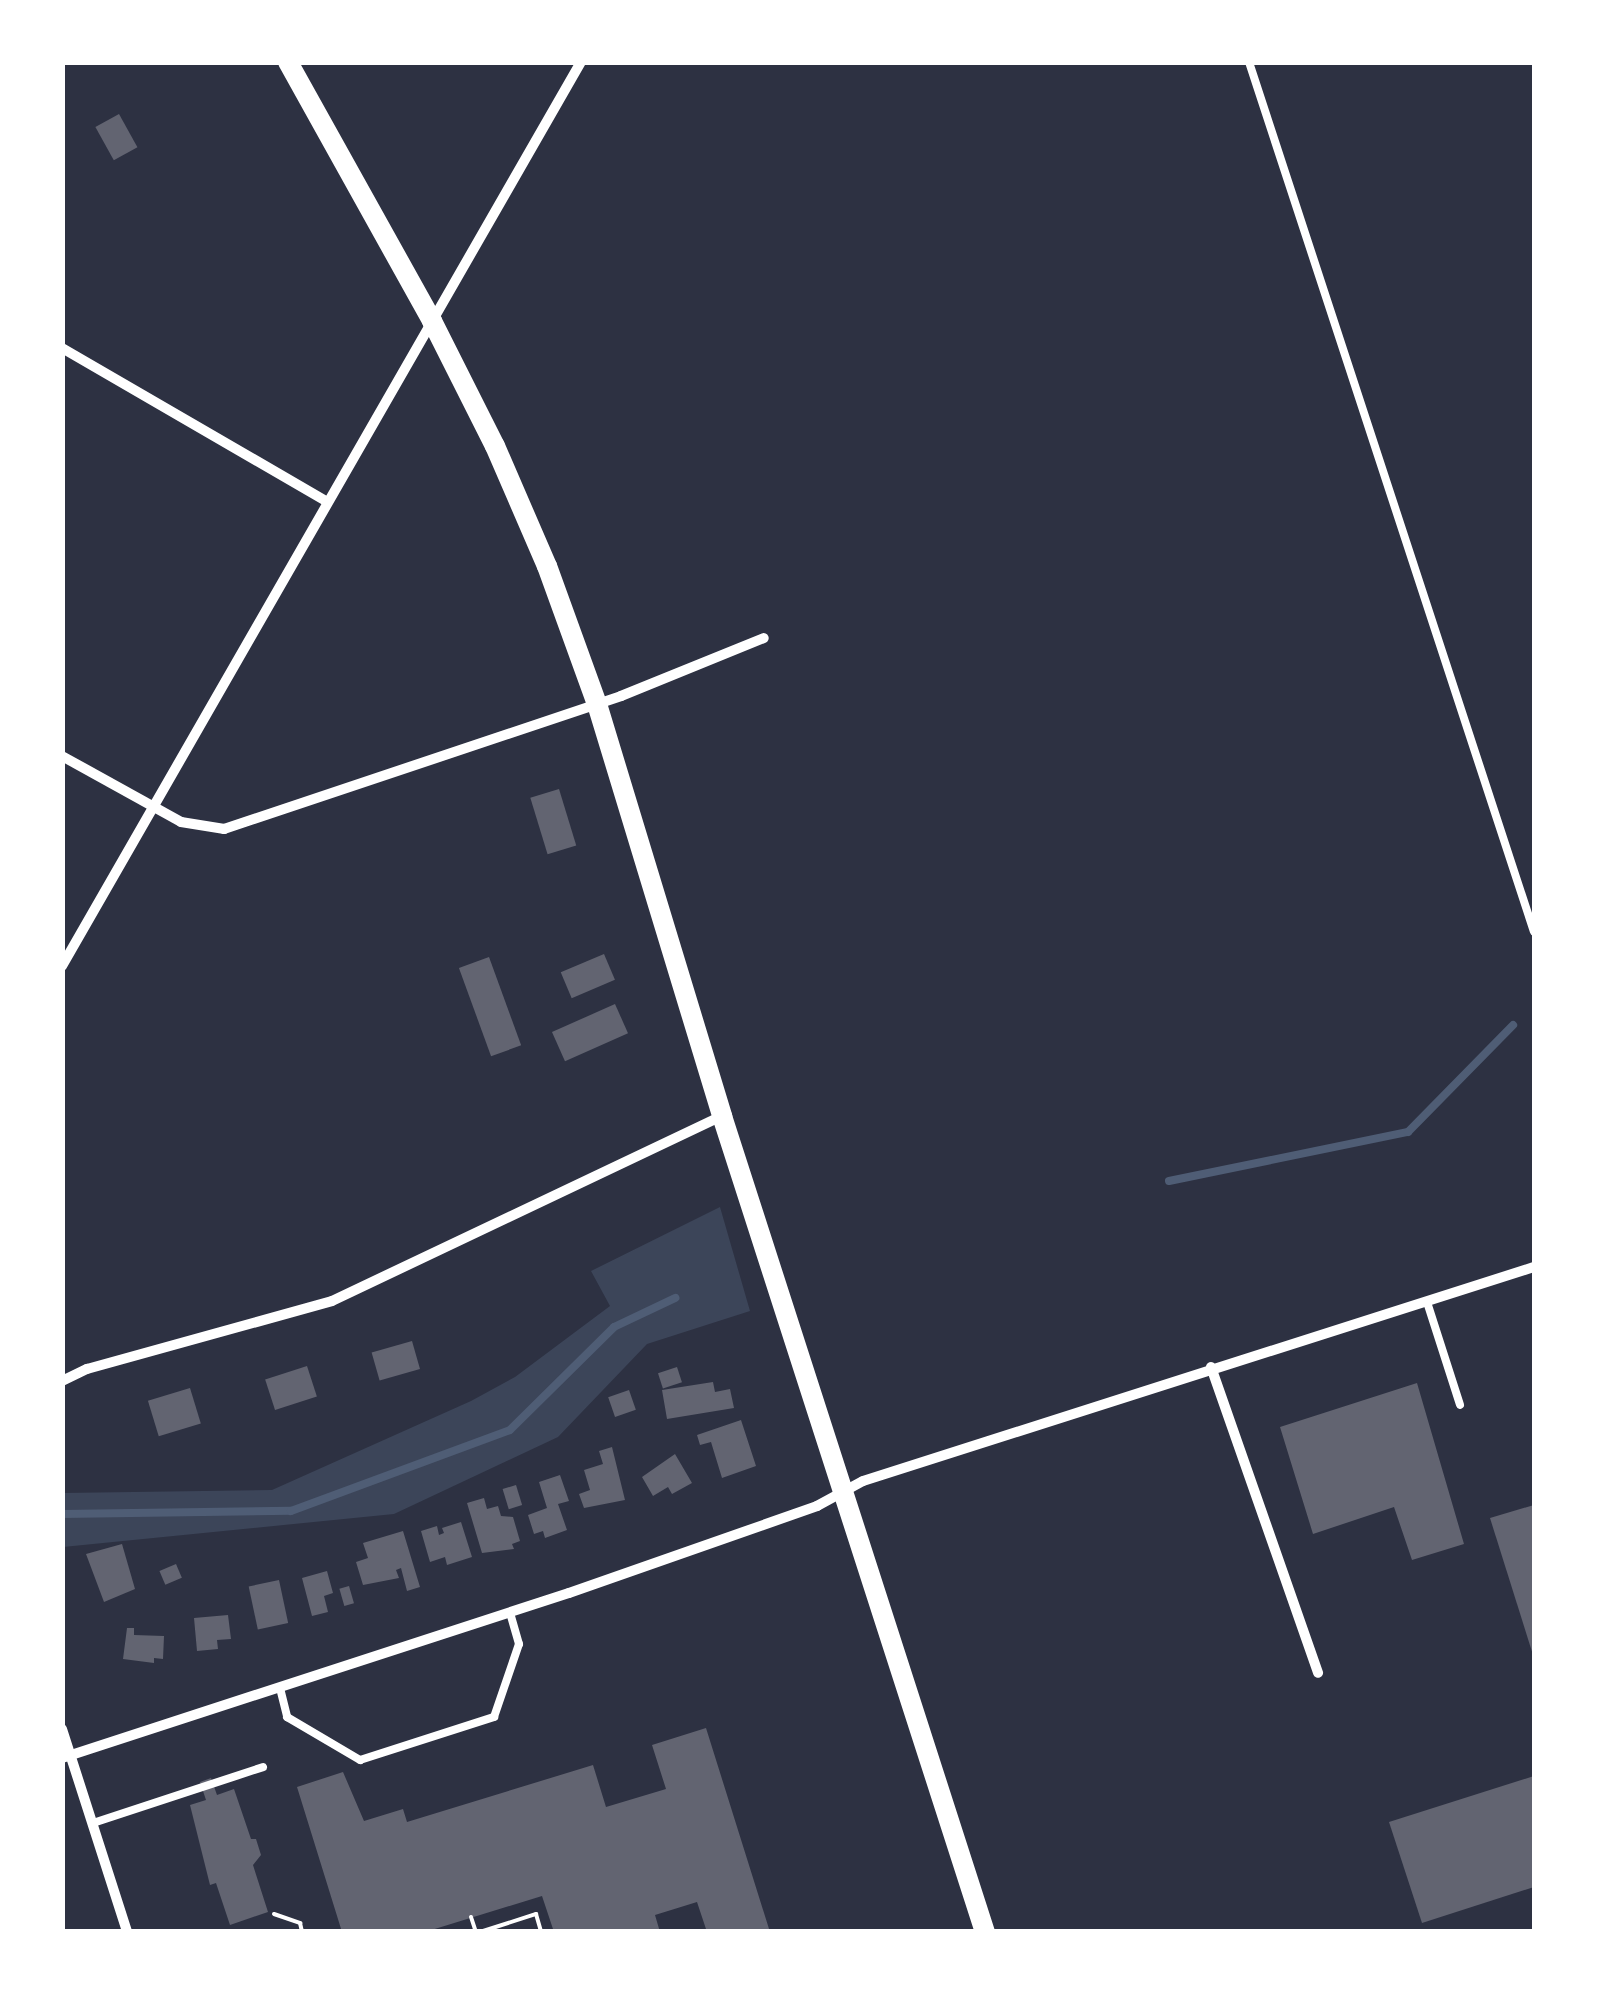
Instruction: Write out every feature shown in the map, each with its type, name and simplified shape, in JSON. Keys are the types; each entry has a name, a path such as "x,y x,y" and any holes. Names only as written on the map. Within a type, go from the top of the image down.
{"main road":[{"path":"288,62 432,322 494,446 547,566 597,704 722,1116 985,1932"}],"street":[{"path":"62,966 580,62"},
{"path":"62,348 328,502"},
{"path":"62,756 190,827 234,826 597,704 764,638"},
{"path":"62,1382 116,1360 332,1301 722,1116"},
{"path":"65,1754 510,1613 817,1506 862,1481 1534,1267"},
{"path":"1211,1367 1318,1673"},
{"path":"62,1730 65,1754 93,1823 127,1932"}],"lane":[{"path":"1249,62 1534,932"},
{"path":"1427,1302 1460,1405"},
{"path":"280,1688 287,1717 360,1760 494,1717 519,1644 510,1613"},
{"path":"93,1823 263,1767"}],"path":[{"path":"274,1914 300,1923 302,1932"},
{"path":"471,1918 478,1932 536,1914 540,1932"}],"shaded area":[{"path":"720,1207 750,1311 647,1344 558,1437 394,1514 63,1547 63,1493 272,1490 471,1401 515,1377 610,1306 591,1271"}],"building":[{"path":"119,114 137,147 114,160 95,127"},
{"path":"559,789 576,845 548,854 530,798"},
{"path":"604,954 615,980 572,998 561,972"},
{"path":"489,957 521,1045 491,1056 459,968"},
{"path":"615,1004 628,1033 565,1061 552,1032"},
{"path":"412,1341 420,1369 380,1380 372,1353"},
{"path":"307,1366 317,1396 275,1410 265,1380"},
{"path":"677,1367 682,1382 663,1388 658,1373"},
{"path":"713,1382 715,1392 730,1389 734,1408 667,1419 662,1390"},
{"path":"1417,1383 1464,1544 1412,1560 1394,1507 1313,1534 1280,1427"},
{"path":"190,1388 201,1423 159,1436 148,1401"},
{"path":"629,1390 636,1410 615,1417 608,1397"},
{"path":"741,1420 756,1466 722,1478 711,1442 700,1445 697,1435"},
{"path":"612,1447 625,1500 584,1508 579,1494 590,1490 584,1470 603,1464 599,1451"},
{"path":"675,1454 692,1483 672,1494 668,1487 653,1496 642,1477"},
{"path":"560,1475 569,1501 558,1504 567,1530 545,1538 543,1531 534,1534 528,1515 547,1508 539,1482"},
{"path":"516,1485 522,1505 509,1509 503,1489"},
{"path":"484,1498 487,1509 498,1506 501,1516 513,1517 520,1541 512,1544 514,1549 482,1553 467,1503"},
{"path":"1534,1505 1534,1658 1490,1518"},
{"path":"461,1522 472,1557 447,1565 445,1557 430,1562 421,1531 437,1526 439,1535 444,1533 442,1528"},
{"path":"403,1531 420,1587 407,1591 401,1568 396,1570 399,1578 363,1585 356,1562 368,1558 363,1543"},
{"path":"122,1544 135,1589 104,1602 86,1554"},
{"path":"176,1564 182,1578 165,1585 159,1571"},
{"path":"327,1571 333,1593 324,1596 328,1612 312,1616 302,1578"},
{"path":"279,1580 288,1623 258,1629 249,1586"},
{"path":"349,1586 354,1603 344,1606 339,1589"},
{"path":"228,1615 231,1639 217,1640 218,1649 197,1651 194,1618"},
{"path":"127,1628 134,1628 134,1635 164,1636 163,1659 154,1658 154,1663 123,1659"},
{"path":"706,1728 770,1932 707,1932 697,1902 655,1915 660,1932 554,1932 542,1896 425,1932 342,1932 297,1787 343,1772 364,1821 403,1809 407,1822 593,1765 606,1807 666,1789 652,1745"},
{"path":"1534,1776 1534,1887 1422,1923 1389,1822"},
{"path":"211,1778 217,1795 234,1789 251,1839 256,1839 261,1855 253,1865 268,1912 230,1925 216,1883 210,1885 190,1805 206,1800 200,1782"}],"waterway":[{"path":"1169,1181 1408,1132 1513,1025"},
{"path":"62,1514 291,1511 510,1430 614,1327 675,1298"}]}
